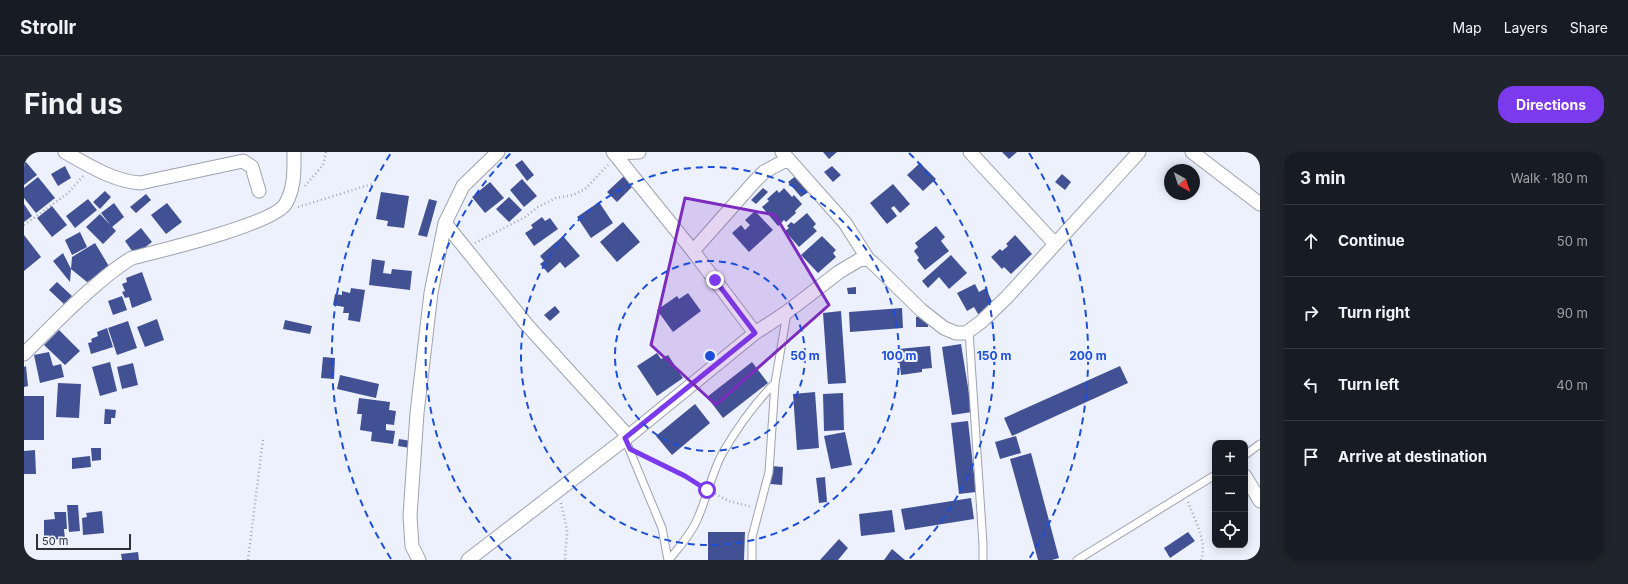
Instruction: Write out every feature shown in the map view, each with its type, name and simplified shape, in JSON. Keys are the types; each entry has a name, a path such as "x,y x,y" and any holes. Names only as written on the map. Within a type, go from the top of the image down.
{"street":[{"path":"65,152 91,167 128,182 140,183 243,161 252,167 259,191"},
{"path":"24,354 78,301 121,264 132,258 246,226 276,213 286,204 292,188 294,152"},
{"path":"419,560 412,546 410,516 417,413 431,294 445,223 463,186 498,152"},
{"path":"615,154 639,152 632,174"},
{"path":"970,152 1056,244"},
{"path":"693,251 755,181 785,155 845,223 868,259 921,310 944,328 956,333 966,333 1007,298 1139,152"},
{"path":"615,154 693,251 755,333"},
{"path":"1197,154 1260,204"},
{"path":"445,223 527,325 628,441"},
{"path":"468,560 558,490 628,441 755,333 787,312 839,272 858,260 868,259"},
{"path":"1248,481 1260,501"}],"lane":[{"path":"752,560 752,537 769,472 775,383 787,312"},
{"path":"969,331 983,560"},
{"path":"669,560 686,538 697,520 707,490 722,454 754,404 775,383"},
{"path":"628,441 662,528 669,560"},
{"path":"1248,453 1260,444"},
{"path":"1078,560 1213,476"}],"path":[{"path":"301,189 324,165 326,152"},
{"path":"465,249 525,217 538,207 556,198 573,195 584,189 615,154"},
{"path":"24,225 68,193 91,167"},
{"path":"276,213 372,184"},
{"path":"248,560 263,439"},
{"path":"628,441 707,490 730,501 760,510"},
{"path":"558,490 567,530 565,560"},
{"path":"1185,494 1202,540 1202,560"}],"highlighted area":[{"path":"685,198 775,215 829,305 716,405 651,345"}],"building":[{"path":"823,152 837,152 829,159"},
{"path":"1002,152 1017,152 1009,159"},
{"path":"522,160 534,175 527,181 515,165"},
{"path":"26,162 37,175 24,185 24,164"},
{"path":"920,163 936,179 923,191 907,175"},
{"path":"65,166 71,178 58,186 51,174"},
{"path":"832,166 841,175 833,182 824,172"},
{"path":"1062,174 1071,182 1065,190 1055,182"},
{"path":"797,175 810,191 801,197 788,182"},
{"path":"624,176 633,186 617,202 607,192"},
{"path":"38,177 55,198 36,213 24,198 24,188"},
{"path":"522,179 537,196 524,207 510,190"},
{"path":"490,182 504,198 485,213 472,197"},
{"path":"893,184 910,204 900,213 894,206 891,208 897,216 887,224 870,203"},
{"path":"763,188 768,192 756,204 751,200"},
{"path":"784,188 792,197 794,195 802,204 795,211 796,213 786,222 784,220 778,226 762,207 769,201 767,199 777,190 779,193"},
{"path":"105,191 111,197 100,209 93,202"},
{"path":"381,192 409,196 404,228 387,226 388,221 376,219"},
{"path":"146,194 151,200 136,213 130,207"},
{"path":"509,197 522,210 509,222 496,209"},
{"path":"88,199 97,210 75,228 66,216"},
{"path":"429,199 437,201 427,237 418,235"},
{"path":"599,202 613,223 591,238 577,217"},
{"path":"114,203 124,217 112,227 101,213"},
{"path":"167,203 182,222 166,234 151,215"},
{"path":"24,204 32,216 24,222"},
{"path":"52,206 67,225 52,237 37,218"},
{"path":"755,211 773,230 749,252 732,233 741,225 745,230 750,225 745,220"},
{"path":"807,213 816,224 813,227 817,231 799,247 785,231 789,228 787,226 791,222 794,224"},
{"path":"100,214 116,231 103,244 86,227"},
{"path":"542,217 545,221 550,218 558,229 534,246 525,233 533,228 531,225"},
{"path":"623,222 640,242 617,262 600,242"},
{"path":"936,226 945,237 941,241 949,251 925,270 917,260 919,258 914,251 918,247 915,243"},
{"path":"141,228 152,242 135,255 125,241"},
{"path":"80,232 87,247 72,255 65,240"},
{"path":"24,235 41,257 24,271"},
{"path":"1015,235 1032,254 1011,274 1004,267 1002,269 991,257 1000,249 1002,251 1008,246 1006,244"},
{"path":"563,236 580,256 565,268 560,262 548,273 540,264 544,261 540,256"},
{"path":"822,236 836,250 833,253 836,257 818,273 801,255"},
{"path":"95,243 110,268 87,282 71,269 72,257"},
{"path":"63,253 71,269 70,282 53,261"},
{"path":"951,255 967,273 949,289 939,277 928,288 922,281"},
{"path":"372,259 385,261 383,273 391,274 392,269 412,271 410,290 369,285"},
{"path":"142,272 152,300 132,308 129,297 125,298 122,292 125,291 122,284 127,282 126,278"},
{"path":"57,282 72,296 64,304 49,290"},
{"path":"975,284 979,292 986,288 994,306 978,314 974,307 967,311 957,293"},
{"path":"856,287 856,294 848,294 847,288"},
{"path":"351,288 365,290 360,322 348,320 349,313 343,313 344,307 333,305 335,294 342,295 342,291 350,293"},
{"path":"688,293 701,311 673,332 657,310 677,296 679,299"},
{"path":"122,296 127,310 113,315 108,301"},
{"path":"555,306 560,312 550,321 544,315"},
{"path":"902,308 903,328 850,332 849,312"},
{"path":"841,311 846,383 828,384 823,313"},
{"path":"916,317 928,317 928,327 916,327"},
{"path":"157,319 164,340 145,347 137,327"},
{"path":"285,320 312,326 310,334 283,329"},
{"path":"128,321 137,348 117,355 108,328"},
{"path":"107,328 113,347 91,354 88,343 92,342 91,339 98,336 97,332"},
{"path":"59,330 80,351 65,365 44,345"},
{"path":"961,344 972,412 952,415 942,347"},
{"path":"930,346 932,368 922,369 922,372 901,375 898,349"},
{"path":"49,352 53,366 61,364 64,377 40,383 34,355"},
{"path":"657,353 661,359 668,355 683,378 657,396 637,366"},
{"path":"323,357 335,358 334,379 321,378"},
{"path":"110,362 117,391 100,396 92,367"},
{"path":"752,362 768,383 723,418 707,397"},
{"path":"133,363 138,385 122,389 117,367"},
{"path":"26,366 28,386 24,387 24,367"},
{"path":"1120,366 1128,383 1012,436 1004,418"},
{"path":"340,375 379,384 376,398 337,389"},
{"path":"58,383 81,384 79,418 56,417"},
{"path":"815,392 819,448 797,450 793,394"},
{"path":"843,393 844,430 824,431 823,394"},
{"path":"24,396 44,396 44,440 24,440"},
{"path":"359,398 390,402 389,410 396,411 394,425 386,424 386,430 395,431 393,444 371,441 372,432 360,430 362,414 357,414"},
{"path":"695,404 710,423 672,455 656,436"},
{"path":"105,409 116,410 115,418 111,418 111,424 104,424"},
{"path":"968,421 976,492 959,494 951,423"},
{"path":"845,432 852,465 831,469 824,436"},
{"path":"1016,436 1021,453 1000,459 995,442"},
{"path":"399,439 411,441 410,448 398,446"},
{"path":"91,448 101,448 101,460 92,461"},
{"path":"35,450 36,474 24,474 24,451"},
{"path":"1031,453 1059,558 1052,560 1038,560 1010,459"},
{"path":"90,456 91,467 72,469 72,458"},
{"path":"771,466 783,467 782,485 770,484"},
{"path":"825,477 827,502 819,503 816,478"},
{"path":"971,498 974,519 905,530 901,509"},
{"path":"67,505 78,505 80,531 69,532"},
{"path":"892,510 895,532 861,536 859,514"},
{"path":"102,511 104,533 83,535 82,518 87,517 86,513"},
{"path":"54,512 66,512 67,529 64,529 65,539 44,540 44,520 55,519"},
{"path":"708,532 745,532 744,560 708,560"},
{"path":"1188,532 1195,541 1170,558 1164,548"},
{"path":"839,539 848,548 838,560 820,560"},
{"path":"892,549 905,560 884,560"},
{"path":"138,552 139,560 122,560 121,554"}],"route":[{"path":"707,490 685,476 630,449 625,438 755,333 715,280"}]}
